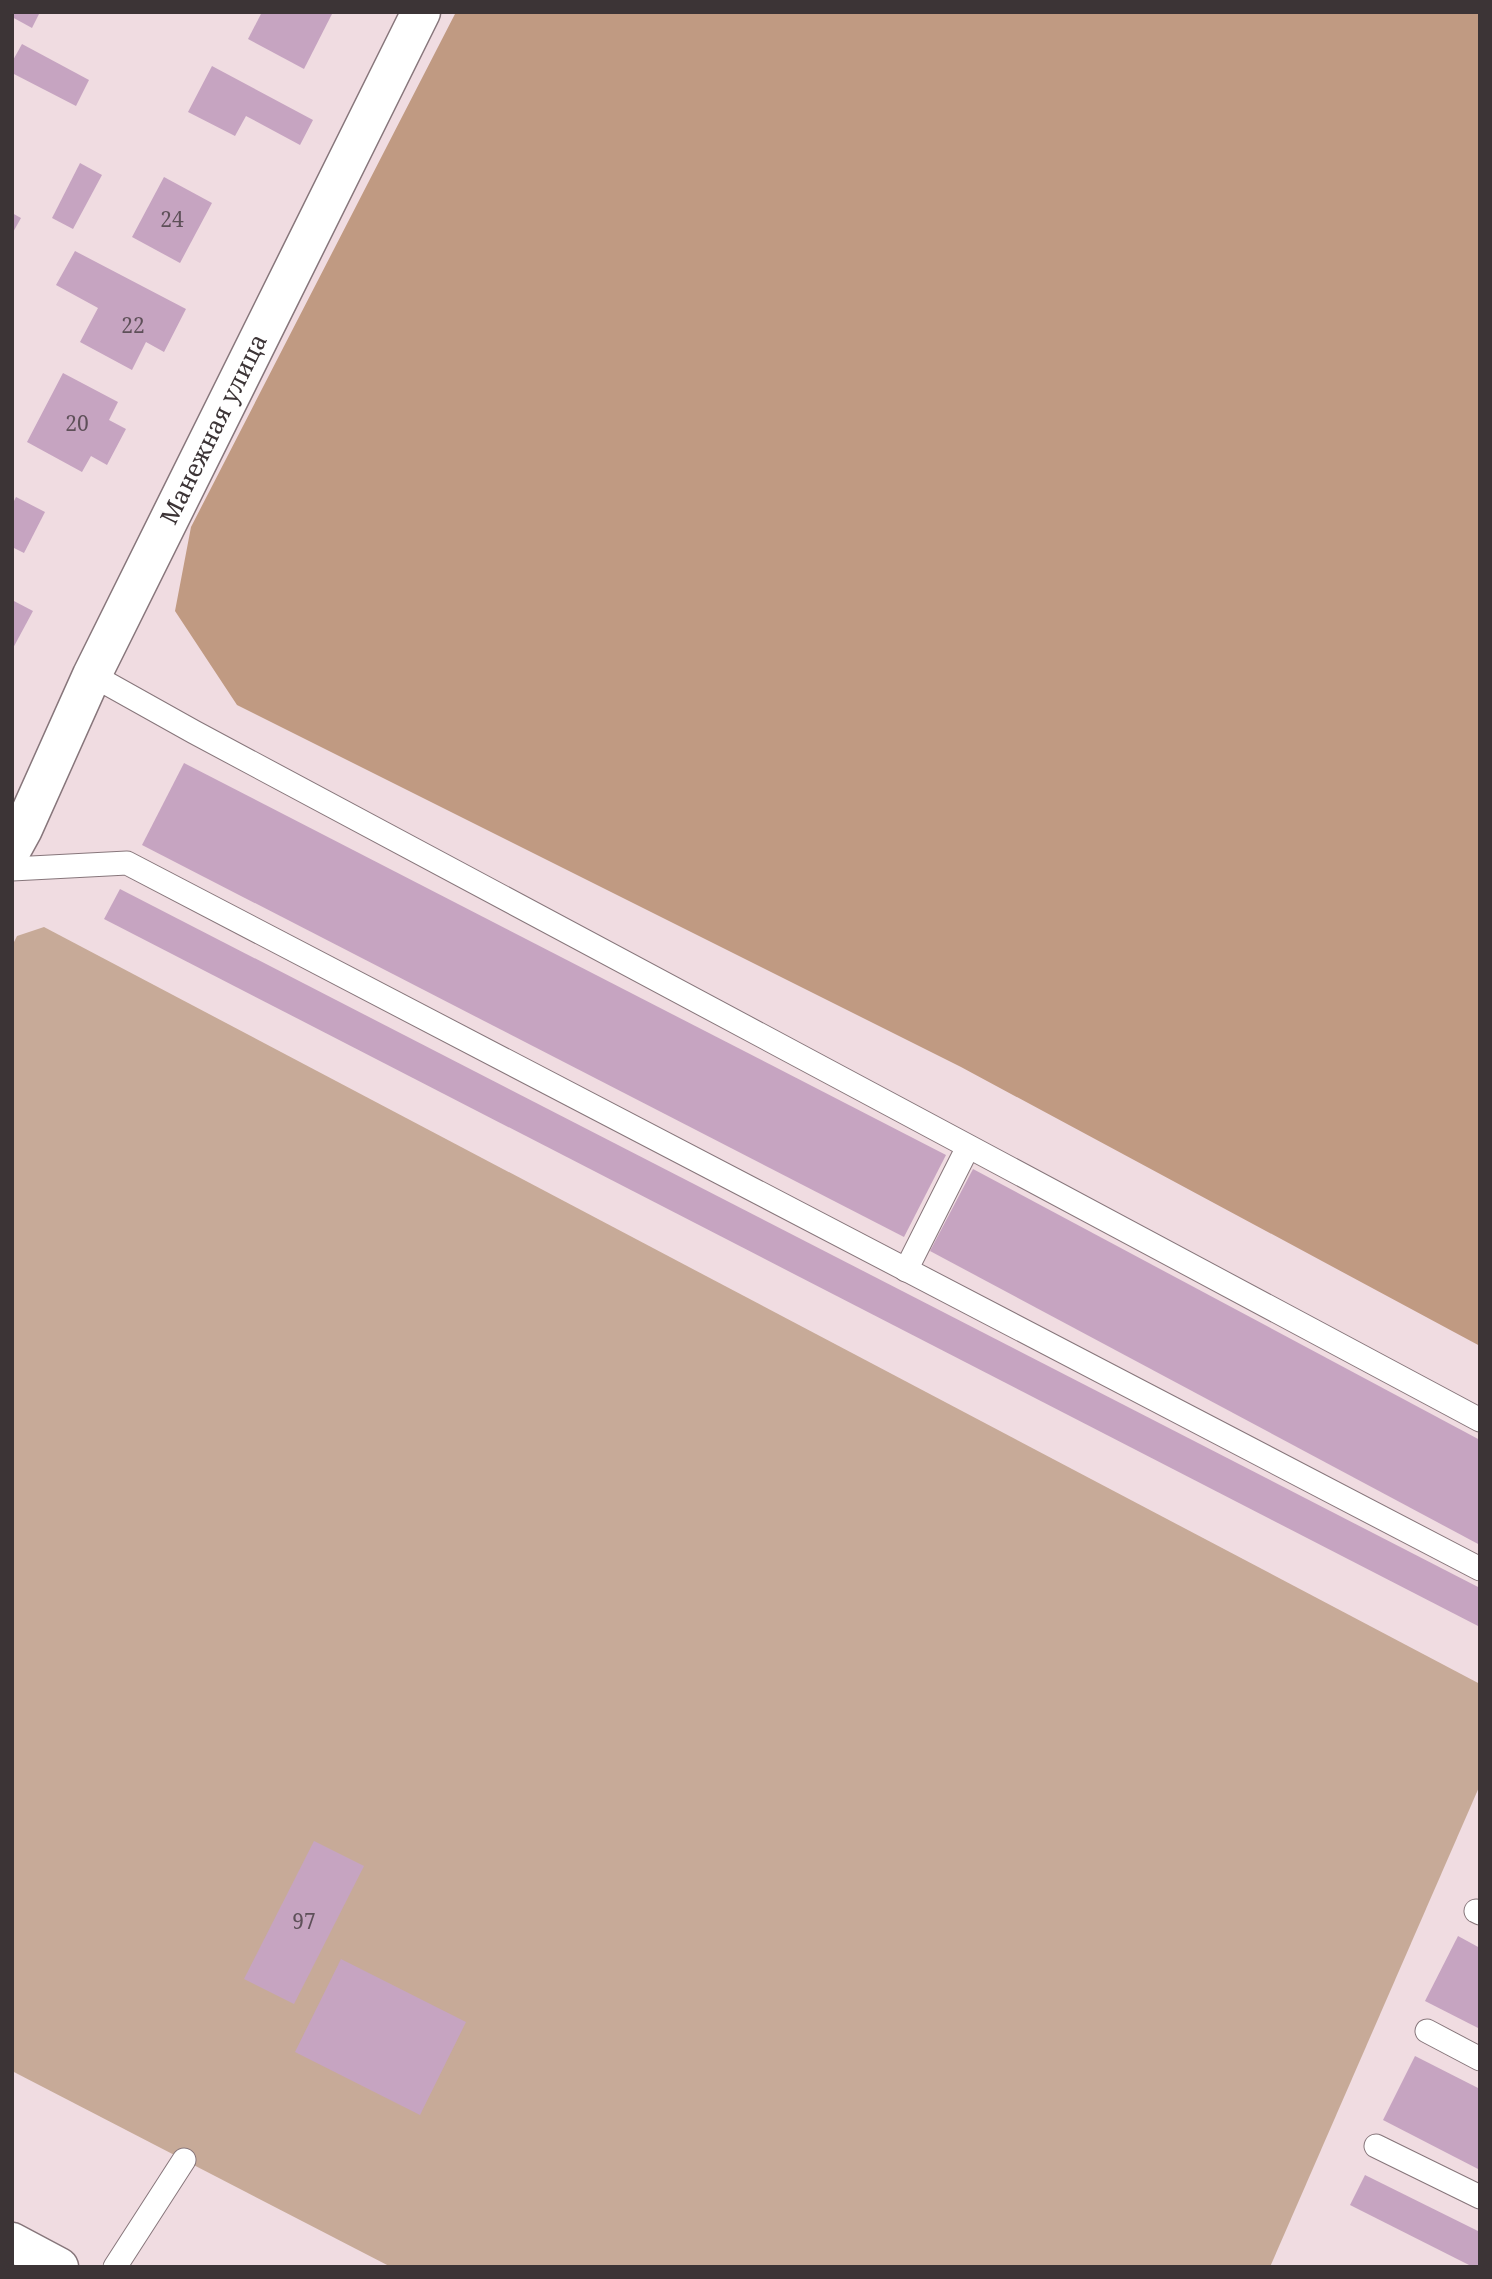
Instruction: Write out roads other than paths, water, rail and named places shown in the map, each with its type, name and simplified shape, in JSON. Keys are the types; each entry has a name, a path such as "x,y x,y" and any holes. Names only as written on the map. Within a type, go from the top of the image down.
{"street":[{"name":"Манежная улица","path":"16,834 421,12"},
{"path":"12,2242 59,2267"}],"lane":[{"path":"92,675 1480,1420"},
{"path":"12,869 127,863 1480,1569"},
{"path":"906,1270 968,1147"},
{"path":"1427,2031 1480,2059"},
{"path":"1376,2146 1480,2197"},
{"path":"116,2267 184,2160"}]}
